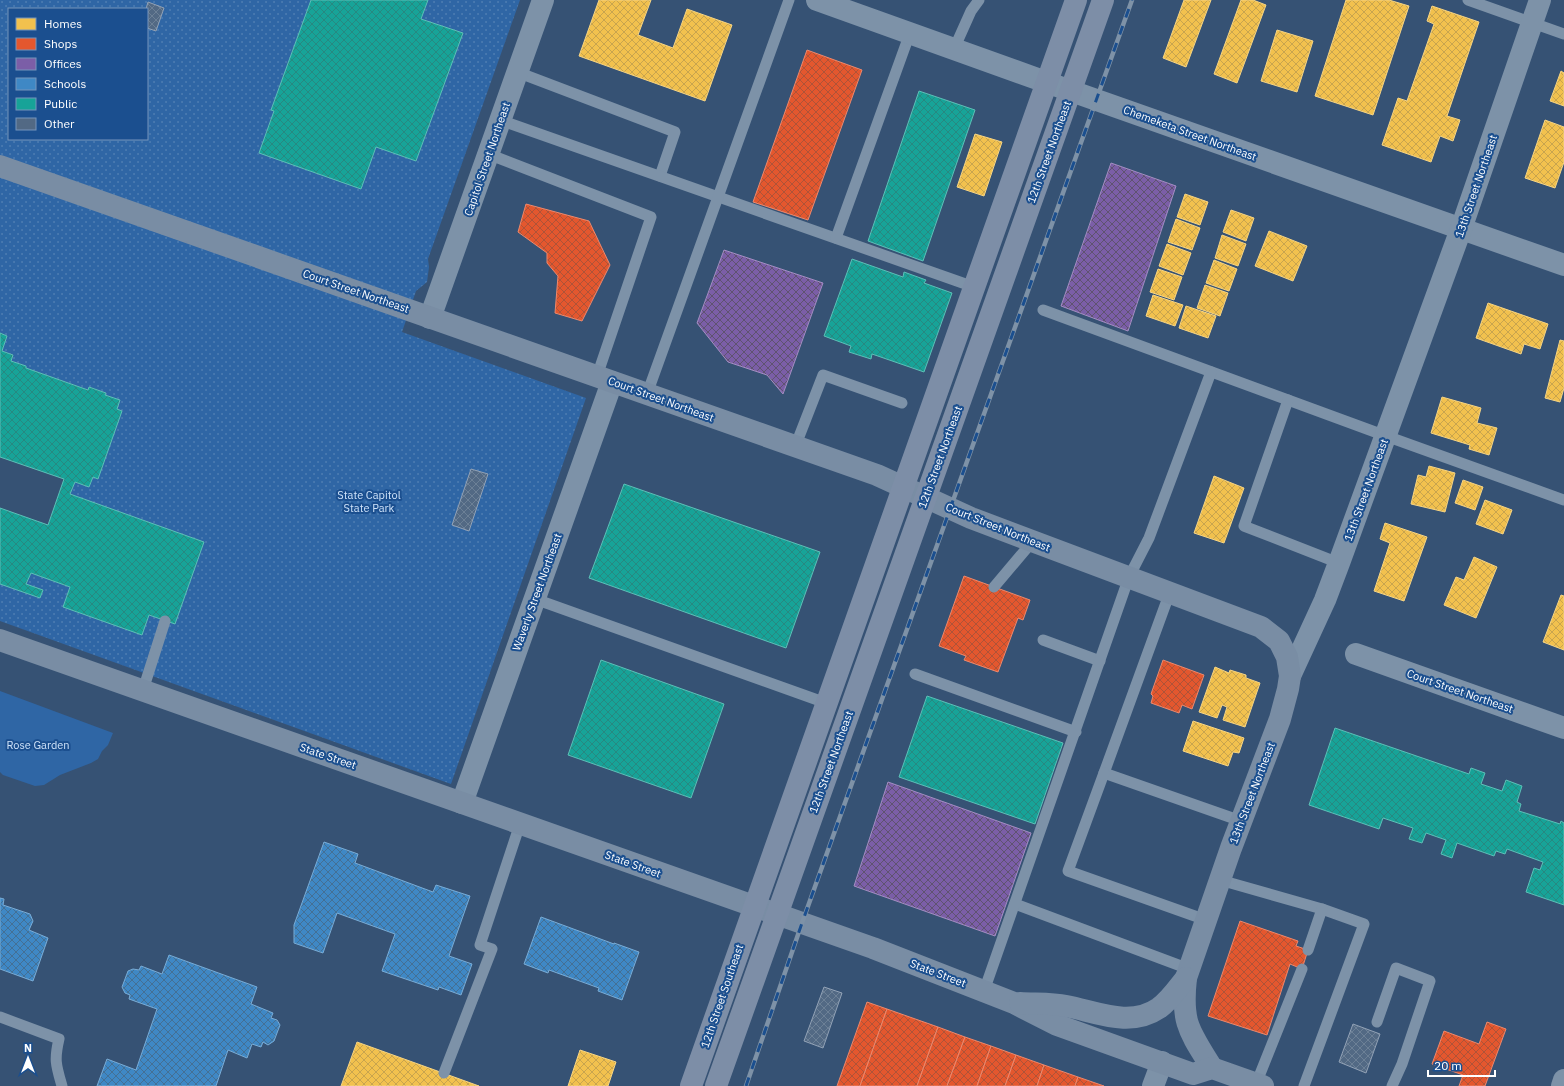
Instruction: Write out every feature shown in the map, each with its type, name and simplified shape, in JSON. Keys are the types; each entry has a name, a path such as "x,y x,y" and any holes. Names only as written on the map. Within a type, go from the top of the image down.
{"main road":[{"path":"753,906 1076,0"},
{"name":"12th Street Northeast","path":"776,914 1103,0"},
{"name":"Court Street Northeast","path":"0,166 877,475 971,518 1261,627 1279,641 1287,657 1290,676"},
{"name":"State Street","path":"0,640 873,948 1014,1003 1057,1025 1193,1074 1212,1068"},
{"name":"13th Street Northeast","path":"1188,973 1241,821 1280,719 1290,676"},
{"name":"12th Street Southeast","path":"691,1086 753,906"},
{"path":"716,1086 776,914"},
{"path":"1014,1003 1065,1005 1108,1017 1134,1017 1146,1014 1159,1008 1188,973"},
{"path":"1188,973 1183,1000 1188,1027 1212,1068 1259,1085"}],"street":[{"name":"Capitol Street Northeast","path":"430,318 543,0"},
{"name":"Chemeketa Street Northeast","path":"817,0 1564,265"},
{"name":"13th Street Northeast","path":"1290,676 1325,600 1386,436 1461,229 1540,0"},
{"name":"Waverly Street Northeast","path":"462,803 535,599 604,379"},
{"name":"Court Street Northeast","path":"1356,654 1564,728"},
{"path":"1153,1086 1162,1062"},
{"path":"1562,1086 1564,1080"}],"lane":[{"path":"648,394 789,0"},
{"path":"954,49 971,11 979,0"},
{"path":"1468,0 1564,34"},
{"path":"836,238 910,33"},
{"path":"517,72 675,132 660,176"},
{"path":"500,120 974,288"},
{"path":"488,154 651,217 604,379"},
{"path":"1043,310 1564,500"},
{"path":"984,991 1076,732 1129,577 1149,538 1211,372"},
{"path":"795,447 823,375 902,403"},
{"path":"1288,400 1244,526 1339,563"},
{"path":"994,587 1032,542"},
{"path":"1170,592 1068,871 1206,920"},
{"path":"535,599 826,703"},
{"path":"143,690 165,621"},
{"path":"1043,640 1100,661"},
{"path":"915,674 1076,732"},
{"path":"1104,773 1241,821"},
{"path":"444,1073 492,949 480,945 520,824"},
{"path":"1220,880 1364,924 1304,1086"},
{"path":"1015,904 1188,973"},
{"path":"1308,950 1322,910"},
{"path":"1259,1085 1302,968"},
{"path":"1376,1022 1396,968 1430,981 1402,1064 1392,1086"},
{"path":"0,1017 59,1039 55,1055 62,1086"}],"green space":[{"name":"State Capitol State Park","path":"0,0 520,0 428,259 429,267 427,282 416,291 402,332 586,398 451,784 0,621 0,584 40,598 43,590 26,584 31,573 67,586 70,494 75,482 89,487 117,409 105,395 106,393 89,387 88,390 26,368 26,366 11,361 13,355 2,351 7,336 0,333"},
{"name":"Rose Garden","path":"0,691 113,733 108,745 102,751 98,759 60,775 44,785 35,786 3,775 0,772"}],"building: Homes":[{"path":"599,0 651,0 638,35 673,48 687,9 732,25 705,101 579,56"},
{"path":"1184,0 1211,0 1186,67 1163,58"},
{"path":"1241,0 1253,0 1266,5 1237,83 1214,74"},
{"path":"1346,0 1389,0 1409,6 1373,115 1315,96"},
{"path":"1432,6 1479,22 1447,116 1460,120 1453,141 1440,136 1431,162 1382,145 1398,98 1407,101 1434,24 1427,21"},
{"path":"1277,30 1313,41 1297,92 1261,81"},
{"path":"1561,71 1564,73 1564,106 1550,101"},
{"path":"1545,120 1564,127 1564,162 1555,188 1525,178"},
{"path":"975,134 1002,142 984,196 957,187"},
{"path":"1185,194 1208,202 1200,225 1177,217"},
{"path":"1231,210 1254,218 1246,241 1223,232"},
{"path":"1176,219 1200,228 1192,250 1168,242"},
{"path":"1269,231 1307,246 1293,281 1255,266"},
{"path":"1222,235 1246,244 1238,266 1215,258"},
{"path":"1167,244 1191,253 1183,275 1159,266"},
{"path":"1214,260 1237,269 1229,291 1206,283"},
{"path":"1158,269 1182,277 1174,300 1150,292"},
{"path":"1205,285 1228,293 1220,316 1197,308"},
{"path":"1153,295 1183,305 1175,326 1146,316"},
{"path":"1488,303 1548,324 1540,349 1524,344 1521,354 1476,338"},
{"path":"1186,306 1216,316 1208,338 1179,328"},
{"path":"1560,340 1564,341 1564,388 1560,402 1545,398"},
{"path":"1442,397 1481,408 1477,423 1497,428 1489,455 1469,449 1470,445 1431,433"},
{"path":"1429,466 1455,473 1445,512 1411,504 1418,475 1426,477"},
{"path":"1214,476 1244,488 1224,543 1194,533"},
{"path":"1463,480 1483,487 1475,510 1455,503"},
{"path":"1485,500 1512,510 1503,534 1476,524"},
{"path":"1385,523 1427,537 1404,601 1374,591 1390,543 1380,539"},
{"path":"1474,557 1497,567 1476,618 1444,605 1456,577 1464,580"},
{"path":"1561,595 1564,596 1564,650 1543,642"},
{"path":"1215,667 1229,673 1230,670 1246,675 1246,678 1260,683 1245,727 1223,720 1227,707 1222,705 1217,718 1199,712"},
{"path":"1193,721 1244,738 1239,753 1233,752 1228,766 1183,751"},
{"path":"357,1042 479,1086 341,1086"},
{"path":"580,1050 616,1062 608,1086 568,1086"}],"building: Shops":[{"path":"807,50 862,70 808,220 753,202"},
{"path":"526,204 589,221 610,265 582,321 555,313 558,276 547,263 547,253 518,232"},
{"path":"964,576 1030,600 1023,620 1018,618 998,672 964,660 966,656 939,646"},
{"path":"1163,660 1204,675 1192,709 1182,705 1179,713 1151,703 1153,696 1151,694"},
{"path":"1240,921 1298,941 1296,946 1308,950 1302,969 1290,964 1267,1035 1208,1016"},
{"path":"867,1002 887,1009 860,1086 837,1086"},
{"path":"887,1009 938,1027 917,1086 860,1086"},
{"path":"1487,1022 1506,1029 1485,1086 1459,1086 1463,1075 1432,1064 1444,1031 1479,1044"},
{"path":"938,1027 965,1037 947,1086 917,1086"},
{"path":"965,1037 991,1046 977,1086 947,1086"},
{"path":"991,1046 1016,1055 1005,1086 977,1086"},
{"path":"1016,1055 1044,1065 1037,1086 1005,1086"},
{"path":"1044,1065 1078,1077 1075,1086 1037,1086"},
{"path":"1078,1077 1104,1086 1075,1086"}],"building: Offices":[{"path":"1111,163 1176,186 1128,331 1061,306"},
{"path":"724,250 823,283 783,394 767,375 728,362 697,323"},
{"path":"888,782 1031,833 995,936 854,886"}],"building: Schools":[{"path":"324,842 358,854 355,863 433,892 436,885 470,896 449,956 472,964 461,995 439,987 438,990 382,971 395,934 337,913 323,953 294,943 294,925"},
{"path":"0,898 4,899 3,905 30,914 33,921 29,930 48,938 33,981 0,969"},
{"path":"541,917 639,952 622,1000 598,991 599,988 549,970 548,973 524,964"},
{"path":"169,955 257,987 251,1004 273,1013 271,1018 277,1020 280,1025 274,1041 268,1045 263,1042 261,1047 252,1044 247,1058 228,1050 216,1086 97,1086 107,1059 136,1070 157,1009 129,999 130,995 125,993 122,987 128,971 133,969 139,970 141,966 162,974"}],"building: Public":[{"path":"311,0 428,0 421,19 463,33 416,161 376,147 361,189 259,153 274,111 271,110"},
{"path":"919,91 975,110 923,261 868,241"},
{"path":"852,259 903,277 904,272 926,280 924,283 952,293 924,372 872,354 871,359 849,352 851,346 824,336"},
{"path":"0,333 7,336 2,351 13,355 11,361 26,366 26,368 88,390 89,387 106,393 105,395 120,400 117,409 122,411 98,479 93,477 89,487 75,482 70,494 204,542 175,624 149,615 142,635 63,607 70,587 31,573 26,584 43,590 40,598 0,584 0,508 48,525 64,479 0,457"},
{"path":"624,484 820,552 786,648 589,578"},
{"path":"601,660 724,704 691,798 568,755"},
{"path":"927,696 1063,743 1035,824 899,777"},
{"path":"1335,728 1469,774 1471,768 1485,773 1481,784 1502,791 1506,780 1522,786 1517,802 1521,804 1519,811 1560,824 1561,821 1564,823 1564,905 1526,892 1534,868 1540,870 1543,862 1507,849 1505,854 1496,851 1494,856 1457,843 1452,858 1441,854 1446,840 1426,833 1422,843 1409,839 1413,828 1383,818 1379,829 1309,805"}],"building: Other":[{"path":"148,2 164,8 156,31 148,28 148,8 146,8"},
{"path":"471,469 488,474 469,531 452,525"},
{"path":"824,987 842,993 823,1048 804,1041"},
{"path":"1353,1024 1380,1034 1366,1073 1339,1062"}],"railway":[{"path":"746,1086 802,923 1132,0"}]}
